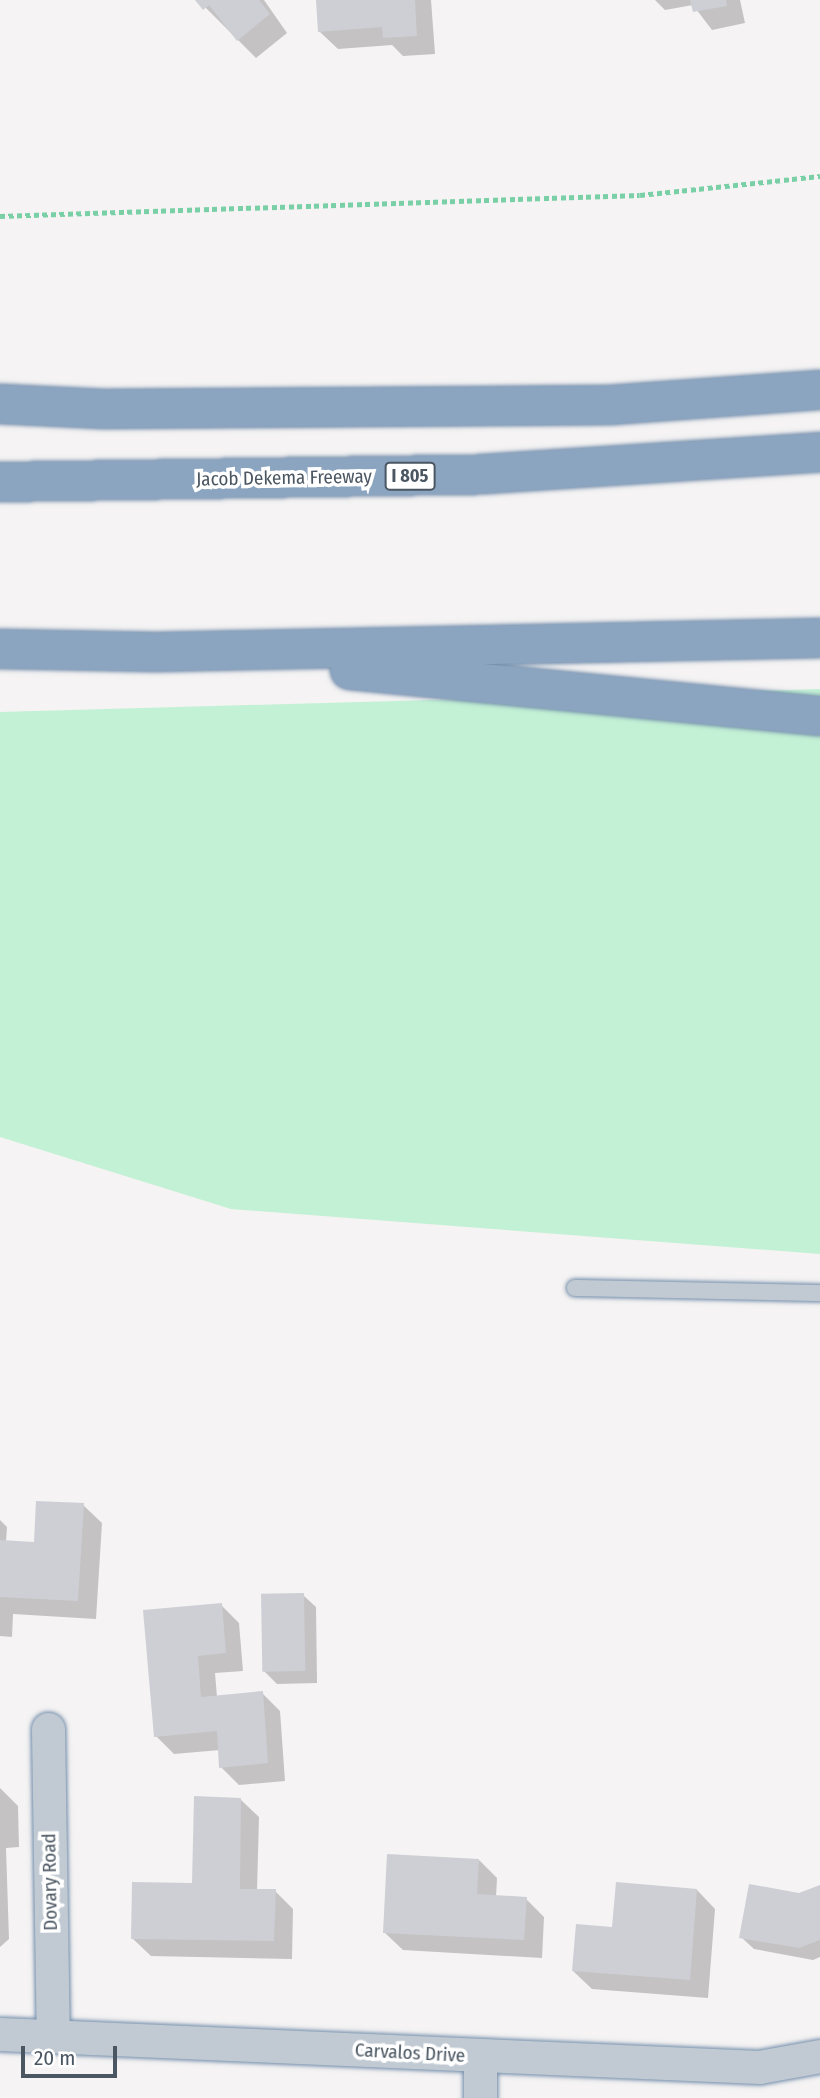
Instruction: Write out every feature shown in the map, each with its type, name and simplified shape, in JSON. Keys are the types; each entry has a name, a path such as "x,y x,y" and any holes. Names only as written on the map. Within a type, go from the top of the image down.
{"highway":[{"path":"773,392 820,384"},
{"path":"0,404 104,409 610,405 820,390"},
{"name":"Jacob Dekema Freeway","path":"0,482 484,474 820,452"},
{"path":"0,649 156,652 820,638"},
{"path":"156,652 820,716"}],"street":[{"name":"Dovary Road","path":"48,1729 53,2035"},
{"name":"Carvalos Drive","path":"0,2034 480,2057 759,2067 820,2056"},
{"path":"480,2057 480,2098"}],"lane":[{"path":"575,1288 820,1293"}],"path":[{"path":"0,216 640,195 820,176"}],"green space":[{"path":"820,689 820,1254 231,1209 0,1137 0,712"}],"building":[{"path":"195,0 259,0 270,14 237,41 209,5 203,10"},
{"path":"316,0 415,0 417,36 383,38 382,27 318,32"},
{"path":"690,0 726,0 727,6 693,12"},
{"path":"36,1501 84,1503 78,1601 0,1597 0,1540 34,1542"},
{"path":"304,1593 305,1671 262,1672 261,1594"},
{"path":"222,1603 226,1653 198,1656 201,1697 263,1691 268,1763 219,1768 217,1731 154,1737 143,1610"},
{"path":"194,1796 241,1798 240,1889 276,1889 274,1941 131,1939 132,1882 192,1883"},
{"path":"387,1854 479,1859 477,1894 527,1897 524,1940 383,1933"},
{"path":"616,1882 697,1889 690,1980 572,1971 576,1924 612,1927"},
{"path":"749,1884 799,1893 820,1885 820,1940 799,1948 739,1938"}]}
